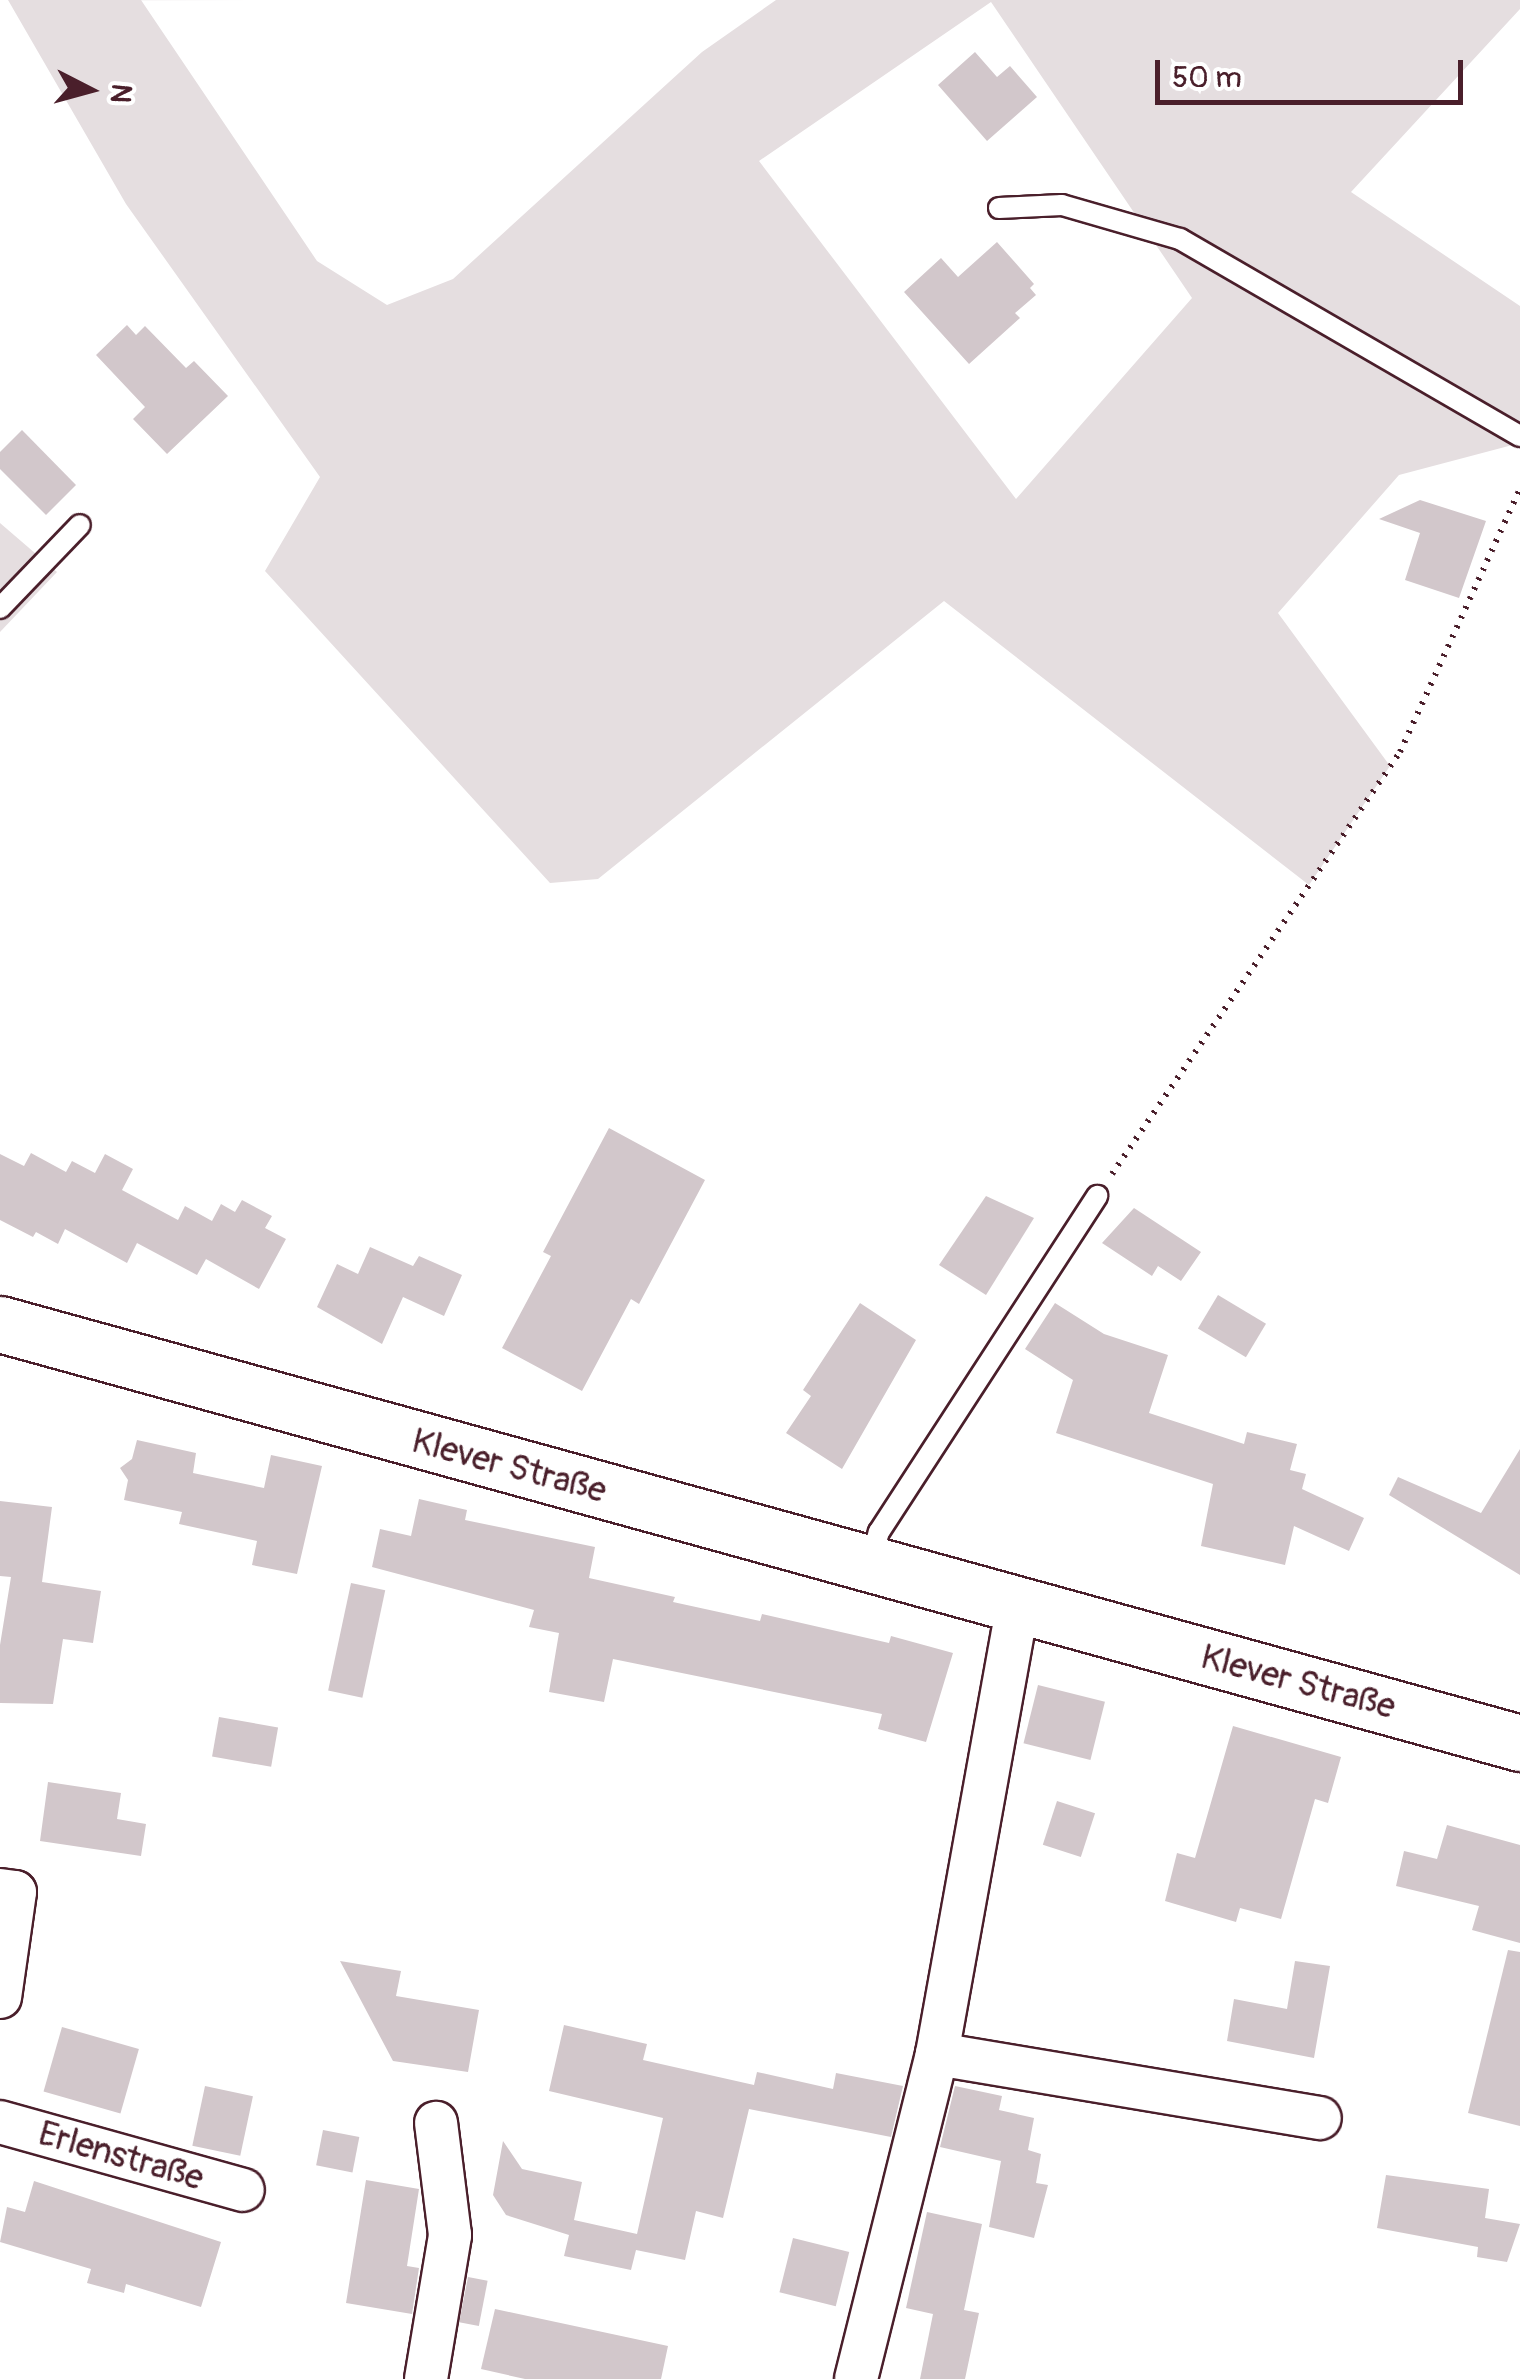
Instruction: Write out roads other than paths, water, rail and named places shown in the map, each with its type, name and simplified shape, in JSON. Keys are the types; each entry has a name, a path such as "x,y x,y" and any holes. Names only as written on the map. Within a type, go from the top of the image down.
{"street":[{"name":"Klever Straße","path":"0,1324 1520,1743"},
{"path":"856,2379 937,2054 1018,1606"},
{"path":"0,1997 8,1891"},
{"path":"937,2054 1320,2118"},
{"name":"Erlenstraße","path":"0,2122 243,2190"},
{"path":"426,2379 450,2235 436,2123"}],"lane":[{"path":"999,208 1062,205 1180,239 1520,436"},
{"path":"0,608 80,525"},
{"path":"871,1565 879,1532 1097,1196"}]}
